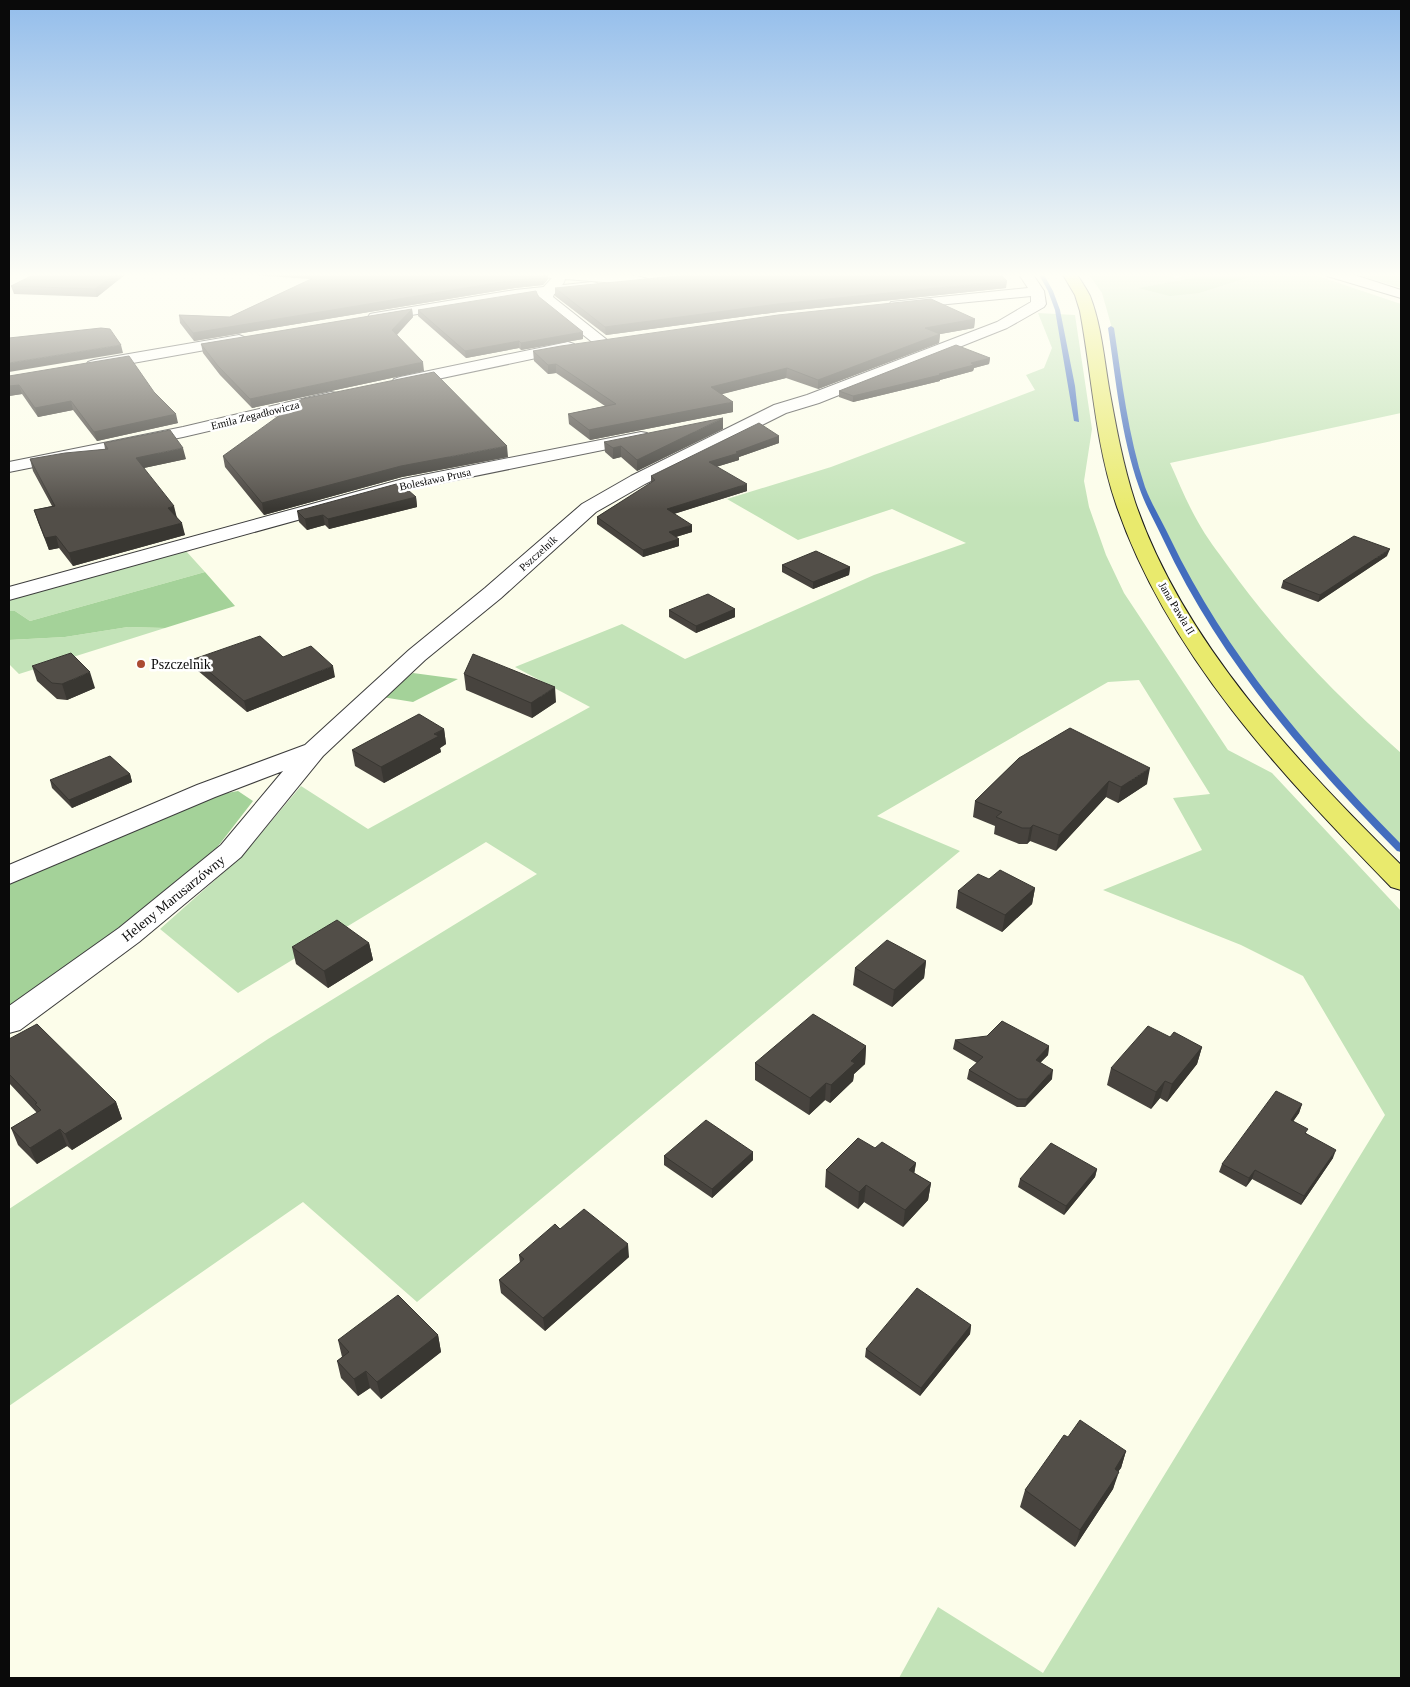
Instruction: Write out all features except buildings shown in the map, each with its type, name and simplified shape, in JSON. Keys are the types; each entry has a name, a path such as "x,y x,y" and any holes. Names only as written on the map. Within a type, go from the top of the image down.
{"main road":[{"name":"Jana Pawła II","path":"1094,352 1117,476 1140,541 1165,590 1203,650 1273,742 1323,801 1401,881"}],"street":[{"path":"77,367 169,352"},
{"path":"389,384 548,352"},
{"name":"Pszczelnik","path":"9,875 206,791 314,750 417,655 493,593 589,508 638,480 780,409 813,399 934,352"},
{"name":"Emila Zegadłowicza","path":"9,467 183,432 350,392"},
{"path":"712,423 780,409"},
{"name":"Bolesława Prusa","path":"9,594 403,485 663,433"},
{"name":"Heleny Marusarzówny","path":"9,1022 129,935 230,851 314,750"}],"green space":[{"path":"1051,352 1080,352 1092,429 1084,481 1089,507 1106,555 1124,593 1228,750 1272,773 1401,911 1401,1678 899,1678 938,1607 1043,1673 1385,1115 1303,976 1241,945 1103,890 1202,850 1173,798 1210,794 1139,680 1108,682 877,816 960,851 417,1302 303,1202 9,1406 9,1209 268,1039 537,874 486,842 238,993 160,929 242,856 301,786 368,829 590,707 515,667 622,624 685,659 874,575 966,543 892,509 798,540 727,499 831,467 1035,390 1026,375 1044,368"},
{"path":"1116,352 1401,352 1401,413 1170,463 1201,528 1247,592 1288,641 1331,687 1401,753 1401,853 1276,715 1215,626 1171,551 1141,486 1128,429"},
{"path":"186,551 205,572 30,621 15,611 9,611 9,599"},
{"path":"205,572 235,606 165,628 128,627 65,637 9,640 9,611 15,611 30,621"},
{"path":"128,627 165,628 19,674 9,664 9,640 65,637"},
{"path":"413,673 458,679 413,702 382,697"},
{"path":"238,791 253,801 212,854 144,911 9,1006 9,884 211,796"}],"waterway":[{"path":"1065,352 1077,421"},
{"path":"1115,352 1127,426 1141,484 1181,570 1206,614 1234,657 1297,738 1331,777 1401,849"}],"place":[{"name":"Pszczelnik","path":"141,664"}]}
